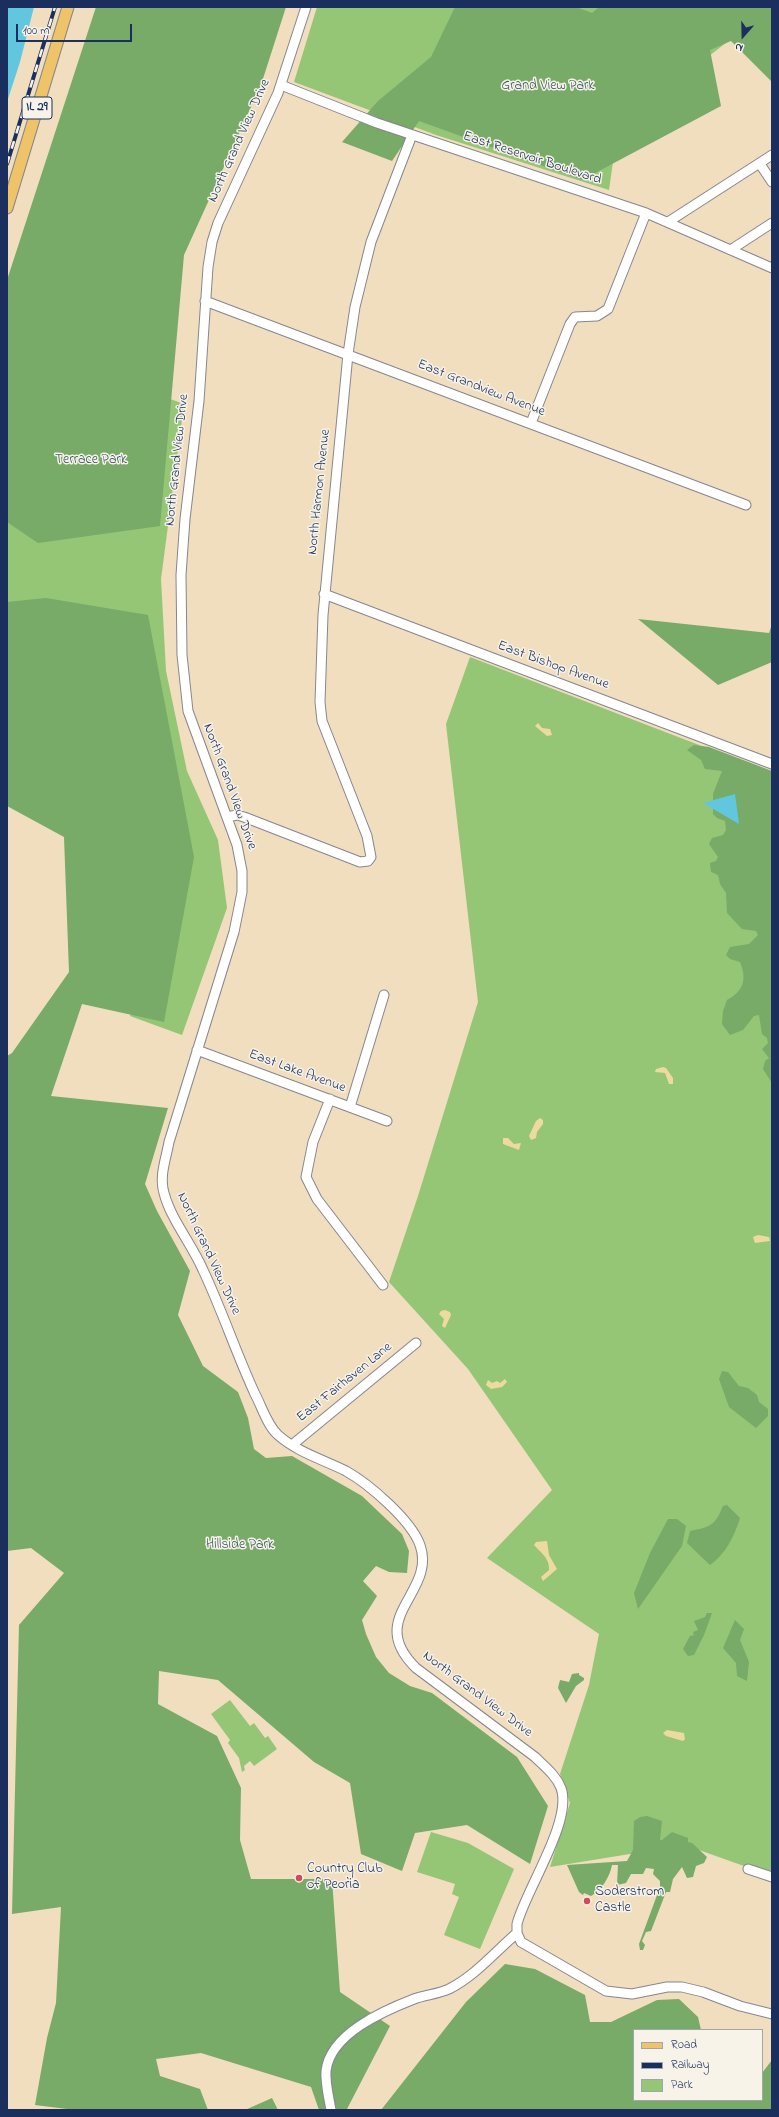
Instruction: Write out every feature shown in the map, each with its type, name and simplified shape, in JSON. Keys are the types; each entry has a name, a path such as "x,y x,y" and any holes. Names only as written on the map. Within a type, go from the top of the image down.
{"main road":[{"name":"IL 29","path":"7,208 68,7"}],"street":[{"name":"North Grand View Drive","path":"306,7 281,85 215,231 209,256 199,401 182,561 182,655 184,687 189,717 240,855 241,897 234,932 169,1142 163,1171 163,1190 170,1207 204,1270 244,1369 266,1418 277,1434 292,1445 346,1471 372,1489 406,1524 420,1545 422,1556 416,1584 396,1629 400,1646 409,1661 525,1749 548,1769 560,1785 562,1797 561,1814 543,1866 517,1921 517,1933"},
{"name":"East Reservoir Boulevard","path":"281,85 412,135 646,213 732,249 772,268"},
{"name":"North Harmon Avenue","path":"227,817 237,815 244,817 360,862 370,860 371,852 367,836 322,721 320,693 324,594 348,354 355,306 371,242 412,135"},
{"path":"668,222 772,156"},
{"path":"760,164 772,182"},
{"path":"531,423 570,324 575,317 597,316 608,309 646,213"},
{"path":"732,249 772,223"},
{"name":"East Grandview Avenue","path":"205,301 746,505"},
{"name":"East Bishop Avenue","path":"324,594 772,764"},
{"path":"350,1107 384,996"},
{"name":"East Lake Avenue","path":"197,1050 387,1121"},
{"path":"330,1099 314,1142 306,1177 317,1199 383,1285"},
{"name":"East Fairhaven Lane","path":"292,1445 416,1343"},
{"path":"748,1869 772,1877"},
{"path":"331,2110 326,2069 332,2052 341,2041 360,2026 383,2013 415,1999 448,1990 462,1982 517,1933 521,1942 529,1948 606,1991 632,1994 667,1987 682,1987 703,1992 744,2007 772,2014"}],"green space":[{"path":"96,7 286,7 261,85 184,255 160,526 38,543 7,522 7,280"},
{"name":"Grand View Park","path":"317,7 772,7 618,127 609,190 436,135 294,82"},
{"name":"Grand View Park","path":"455,7 576,7 592,13 599,7 772,7 772,82 731,41 710,50 721,106 582,180 419,121 392,161 342,142 378,101 431,57"},
{"name":"Terrace Park","path":"7,340 184,404 161,579 166,671 187,771 218,840 227,908 182,1035 130,1016 187,847 7,785"},
{"name":"Hillside Park","path":"46,598 148,615 194,857 164,1022 82,1004 51,1096 168,1108 145,1184 157,1211 190,1271 178,1315 203,1366 238,1392 248,1418 254,1449 266,1458 292,1456 362,1496 402,1534 409,1551 407,1573 389,1572 376,1566 363,1581 377,1596 362,1620 366,1634 376,1657 389,1673 410,1686 432,1693 517,1757 548,1806 530,1864 467,1825 415,1833 402,1871 361,1854 350,1783 314,1762 218,1680 159,1671 158,1704 217,1736 241,1788 240,1840 251,1879 332,1879 340,1992 390,2026 347,2109 352,2110 319,2110 311,2087 201,2053 156,2059 160,2076 200,2089 208,2110 75,2110 35,2105 47,2038 56,2003 61,1907 12,1914 19,1625 64,1573 31,1548 7,1551 7,1056 12,1053 69,972 64,837 7,806 7,602"},
{"path":"638,619 769,633 772,624 772,662 718,685"},
{"path":"470,657 772,773 772,1876 685,1845 550,1867 570,1803 560,1774 589,1685 599,1634 487,1558 552,1490 468,1369 389,1282 418,1196 478,1002 446,724"},
{"path":"694,745 709,747 772,771 772,1083 763,1069 765,1061 769,1058 762,1049 768,1043 767,1038 762,1034 759,1015 754,1016 743,1030 730,1035 722,1024 723,1011 727,1000 737,993 743,979 740,962 730,959 726,955 730,947 749,944 758,935 756,931 742,929 727,913 726,893 720,884 718,875 711,872 710,863 716,861 718,857 709,844 712,838 723,835 726,830 725,821 717,818 713,814 713,794 722,771 705,769 701,760 687,750"},
{"path":"722,1371 728,1372 739,1386 748,1388 757,1395 759,1402 768,1409 768,1416 756,1428 729,1407 719,1379"},
{"path":"727,1505 740,1518 729,1544 720,1556 710,1565 687,1543 690,1531 707,1527 714,1522 723,1506"},
{"path":"668,1519 677,1519 686,1526 682,1546 638,1609 634,1593 650,1553"},
{"path":"707,1613 712,1613 704,1635 694,1655 688,1656 683,1649 690,1636 694,1635 693,1632 698,1630 694,1621 705,1617"},
{"path":"735,1620 744,1629 740,1640 749,1662 747,1681 737,1676 736,1663 723,1648"},
{"path":"579,1673 584,1680 576,1686 566,1703 558,1688 560,1680 569,1682 572,1674"},
{"path":"230,1700 250,1726 254,1723 265,1738 268,1736 277,1749 254,1766 250,1761 244,1766 245,1770 242,1772 239,1758 228,1743 230,1740 211,1714"},
{"path":"647,1816 662,1821 660,1840 672,1832 688,1838 688,1842 692,1843 707,1857 704,1863 696,1866 693,1877 687,1878 682,1867 673,1879 670,1892 666,1892 651,1931 646,1932 642,1941 645,1945 643,1950 640,1950 639,1944 660,1887 660,1881 653,1874 654,1869 646,1868 643,1874 631,1874 626,1883 617,1885 618,1865 612,1865 605,1882 599,1890 591,1896 584,1893 583,1895 579,1892 567,1865 627,1861 633,1850 634,1821 640,1817"},
{"path":"431,1832 468,1843 514,1869 480,1949 444,1935 459,1897 452,1894 455,1884 417,1872"},
{"path":"505,1964 535,1969 585,1995 590,2022 611,2022 657,2000 679,1999 698,2017 701,2029 633,2029 633,2101 763,2101 763,2072 772,2060 772,2110 381,2110 466,2002"},
{"path":"272,2098 278,2110 245,2110"}],"sand":[{"path":"538,723 542,728 550,729 552,735 547,736 535,726"},
{"path":"663,1067 666,1068 673,1078 673,1084 669,1084 665,1073 655,1072 656,1069"},
{"path":"540,1118 543,1120 543,1124 537,1132 536,1138 531,1140 529,1136 536,1121"},
{"path":"503,1138 508,1138 514,1144 521,1143 519,1150 503,1144"},
{"path":"758,1235 769,1237 770,1241 755,1243 753,1237"},
{"path":"445,1310 450,1312 451,1315 445,1328 442,1326 444,1319 439,1314 441,1311"},
{"path":"505,1379 507,1382 502,1387 491,1389 486,1385 488,1380 492,1383 497,1381 500,1383"},
{"path":"547,1541 549,1555 557,1569 543,1581 541,1577 549,1570 548,1562 534,1545 536,1542"},
{"path":"667,1730 684,1733 685,1739 683,1741 666,1736 663,1733"}],"water":[{"path":"7,7 34,7 20,62 7,102"},
{"path":"735,794 739,824 703,803"}],"railway":[{"path":"7,164 55,7"}],"place":[{"name":"Country Club of Peoria","path":"299,1878"},
{"name":"Soderstrom Castle","path":"587,1901"}]}
